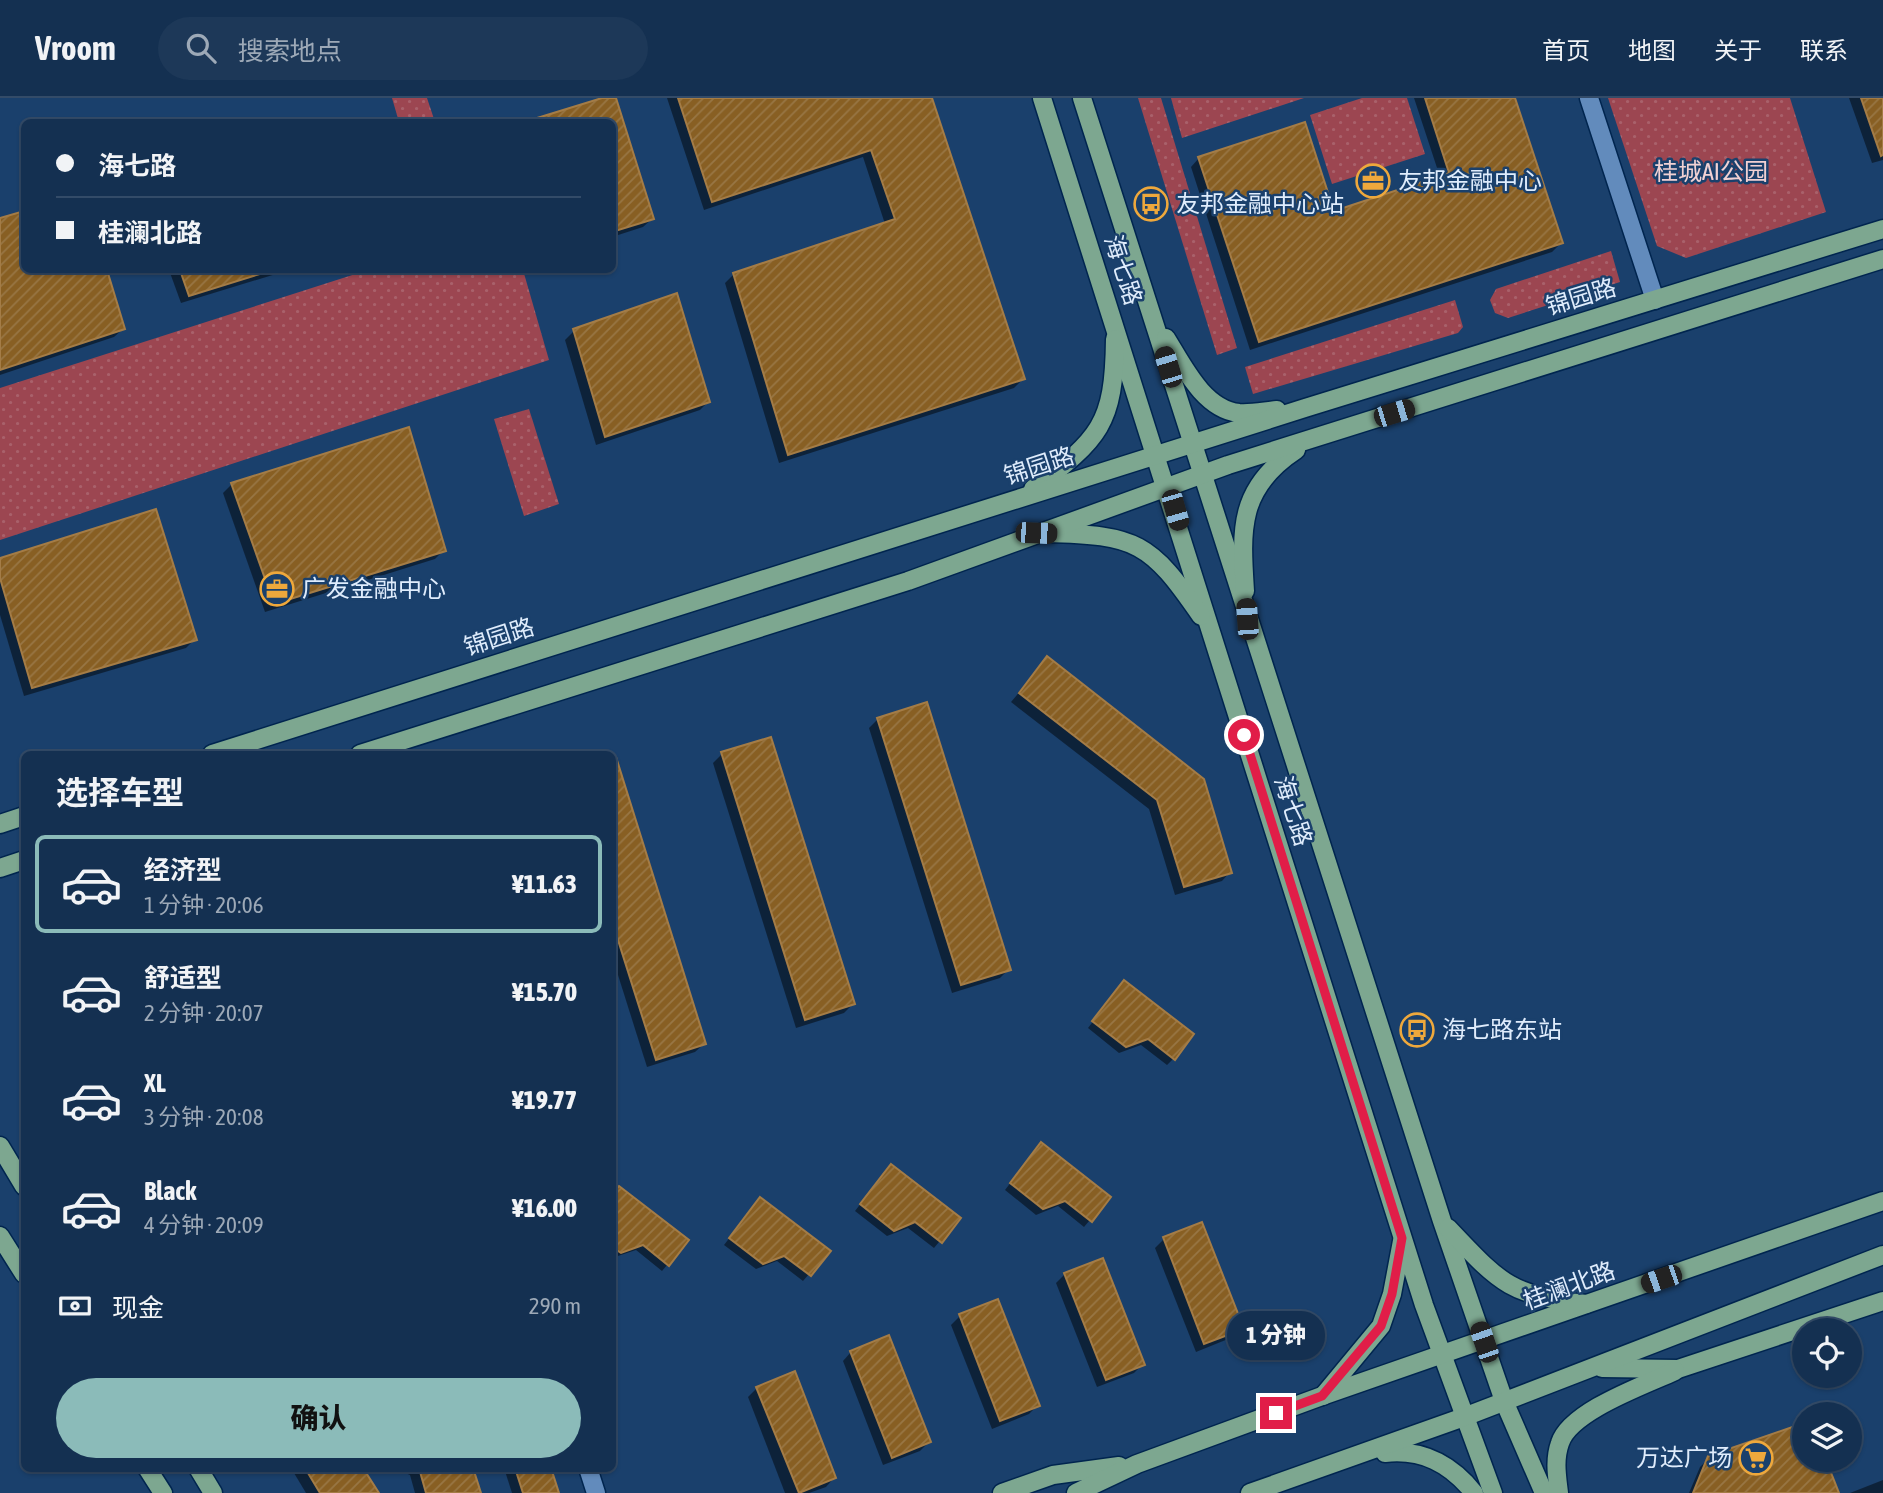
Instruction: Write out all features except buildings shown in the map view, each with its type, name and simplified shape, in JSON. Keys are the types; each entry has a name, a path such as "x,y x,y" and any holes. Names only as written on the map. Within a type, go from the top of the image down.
{"main road":[{"name":"海七路","path":"1042,98 1157,454 1402,1238 1493,1493"},
{"path":"1082,98 1200,475 1442,1221 1504,1401 1544,1493"},
{"name":"锦园路","path":"221,751 1157,454 1883,229"},
{"path":"371,751 908,581 1200,475 1316,437 1883,259"},
{"path":"1152,315 1191,378 1213,402 1238,413 1305,408"},
{"path":"1024,496 1071,460 1096,436 1110,406 1115,371 1115,325"},
{"path":"1247,619 1241,535 1247,508 1260,484 1278,462 1316,437"},
{"path":"1036,533 1093,534 1125,541 1149,552 1169,570 1210,630"},
{"path":"0,824 21,817"},
{"path":"2,868 21,861"},
{"path":"0,1146 21,1181"},
{"name":"桂澜北路","path":"1076,1493 1137,1464 1322,1396 1443,1357 1883,1201"},
{"path":"1442,1221 1509,1287 1543,1299 1590,1304"},
{"path":"0,1236 21,1269"},
{"path":"1322,1396 1381,1326 1392,1294 1402,1238"},
{"path":"1250,1493 1464,1417 1883,1255"},
{"path":"1559,1493 1556,1465 1560,1441 1575,1422 1678,1369 1883,1301"},
{"path":"1591,1368 1678,1369"},
{"path":"1353,1457 1405,1451 1439,1460 1474,1493"},
{"path":"1002,1493 1053,1475 1137,1464"},
{"path":"150,1472 163,1493"},
{"path":"200,1472 213,1493"}],"street":[{"path":"1589,98 1655,300"},
{"path":"589,1472 596,1493"}],"green space":[{"path":"392,98 427,98 434,119 398,119"},
{"path":"1138,98 1161,98 1237,348 1217,355"},
{"path":"1171,98 1304,98 1182,138"},
{"path":"1362,98 1407,98 1425,154 1332,184 1310,115"},
{"name":"桂城AI公园","path":"1608,98 1790,98 1826,212 1686,258 1657,246"},
{"path":"1611,251 1620,282 1508,318 1495,313 1490,300 1496,289"},
{"path":"359,273 524,273 549,360 0,540 0,388"},
{"path":"1455,300 1463,327 1458,333 1253,394 1245,367"},
{"path":"529,409 559,504 524,516 494,419"}],"place":[{"name":"友邦金融中心","path":"1373,181"},
{"name":"友邦金融中心站","path":"1151,204"},
{"name":"广发金融中心","path":"277,589"},
{"name":"海七路东站","path":"1417,1030"},
{"name":"万达广场","path":"1756,1458"}],"route":[{"path":"1244,735 1402,1238 1392,1294 1381,1326 1322,1396 1276,1413"}]}
